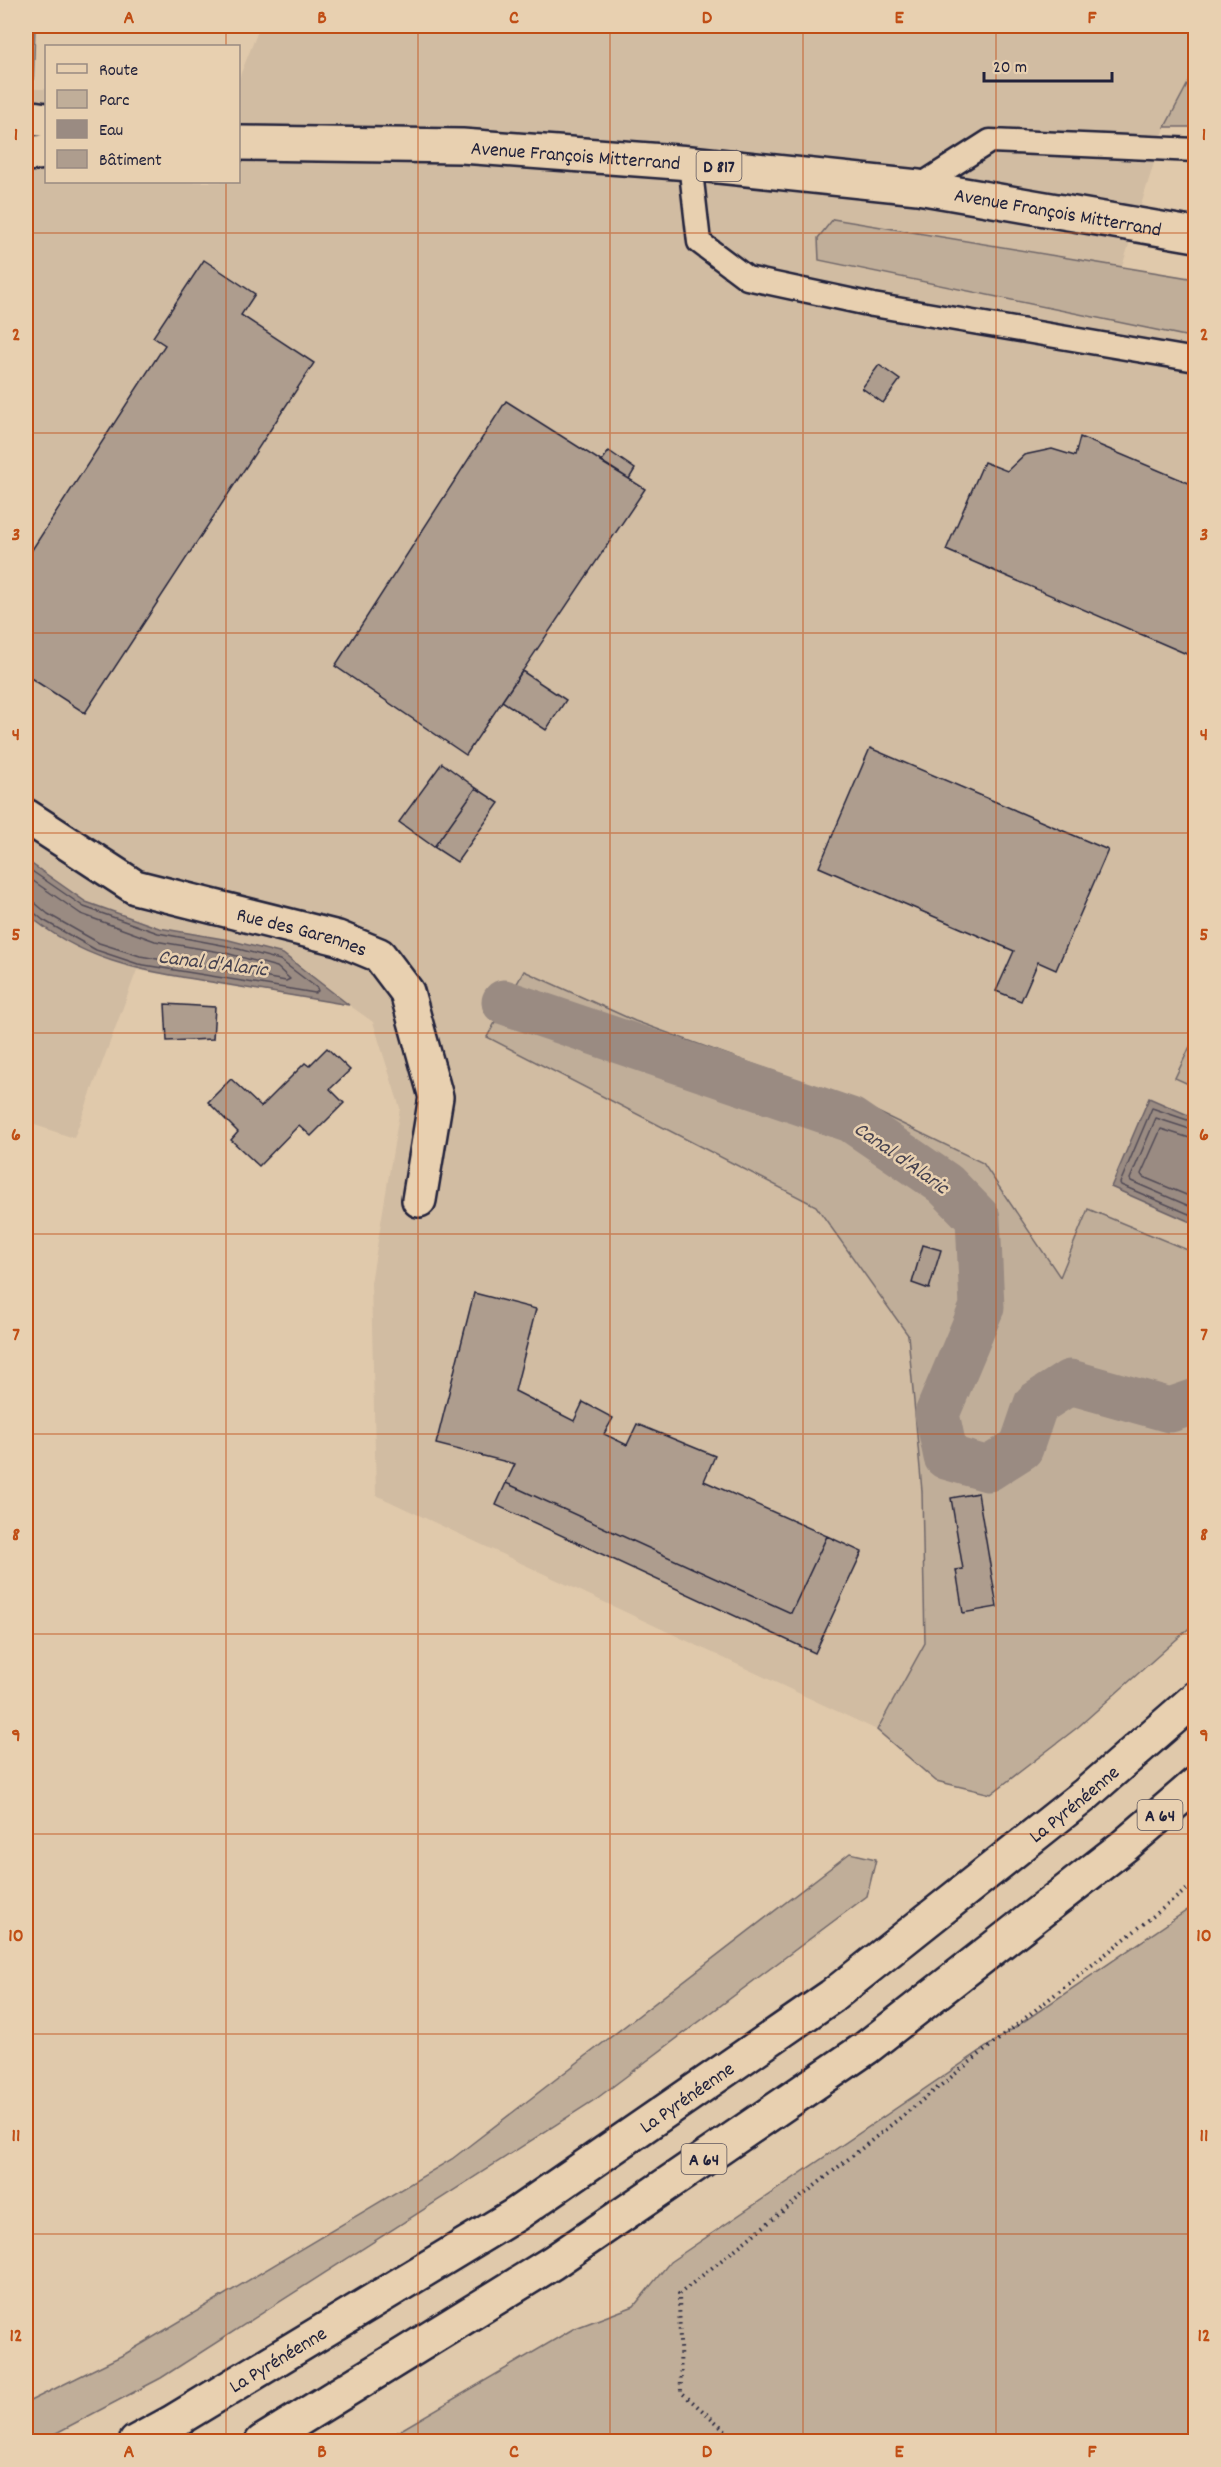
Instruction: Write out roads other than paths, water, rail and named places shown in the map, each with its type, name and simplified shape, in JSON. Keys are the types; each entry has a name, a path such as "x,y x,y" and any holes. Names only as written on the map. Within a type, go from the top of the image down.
{"main road":[{"path":"26,117 45,120"},
{"name":"Avenue François Mitterrand","path":"240,143 462,146 690,163 918,187 1196,235"},
{"path":"26,154 45,152"},
{"name":"Rue des Garennes","path":"26,816 135,887 338,938 379,954 407,992 436,1097 419,1200"},
{"name":"La Pyrénéenne","path":"136,2442 171,2424 515,2215 832,1996 1086,1794 1196,1698"},
{"name":"A 64","path":"262,2442 552,2263 867,2048 1124,1846 1196,1784"}],"lane":[{"path":"918,187 990,141 1196,150"},
{"path":"690,163 699,242 747,278 873,305 1196,360"}],"water":[{"path":"26,860 86,902 159,928 229,940 283,954 349,1005 165,974 140,969 93,954 48,930 26,913"},
{"path":"1149,1098 1195,1118 1195,1224 1111,1187"}],"waterway":[{"name":"Canal d'Alaric","path":"504,1002 851,1120 945,1184 978,1218 982,1307 937,1414 946,1457 988,1469 1021,1448 1036,1404 1070,1382 1170,1410 1196,1401"}]}
